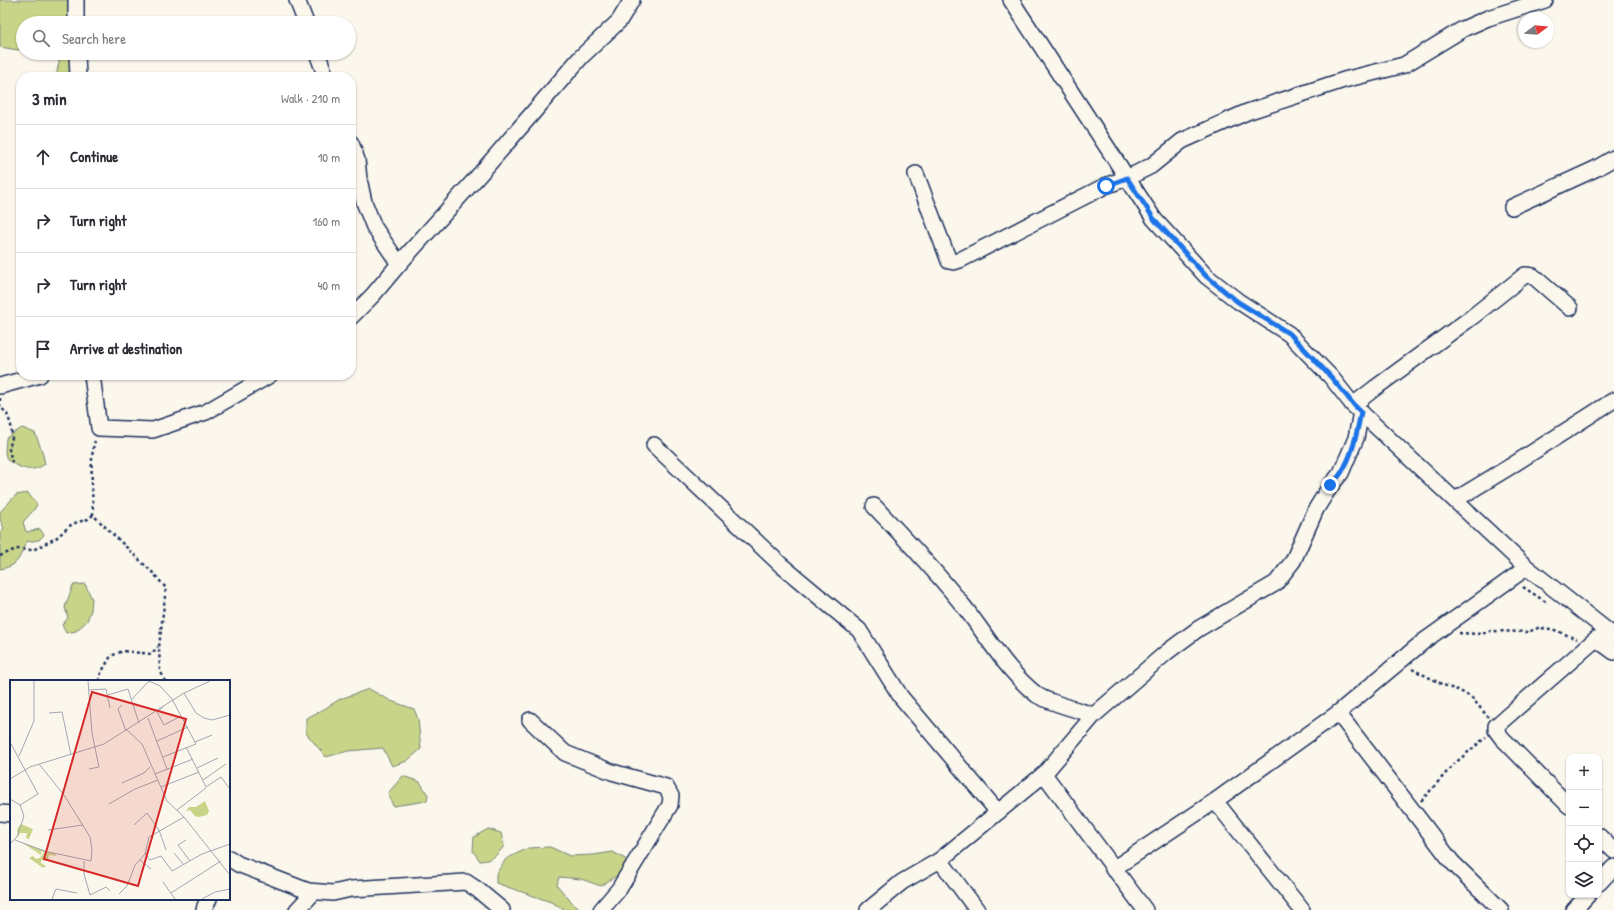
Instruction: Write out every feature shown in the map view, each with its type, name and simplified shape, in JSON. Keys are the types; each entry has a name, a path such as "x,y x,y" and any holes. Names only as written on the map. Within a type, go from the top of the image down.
{"street":[{"path":"76,0 76,16"},
{"path":"297,0 303,16"},
{"path":"356,312 374,295 399,264 480,174 581,57 619,21 632,0"},
{"path":"1011,0 1154,219 1206,276 1238,302 1290,334 1331,377 1357,409 1525,566 1614,636"},
{"path":"916,174 949,261 954,262 1106,186 1127,178 1151,166 1182,141 1247,112 1344,80 1404,65 1469,26 1488,18 1545,0"},
{"path":"77,60 78,72"},
{"path":"320,60 324,72"},
{"path":"356,157 364,202 374,227 399,264"},
{"path":"1512,207 1596,169 1614,158"},
{"path":"868,910 902,882 940,860 1044,774 1094,715 1167,652 1198,629 1276,582 1293,561 1316,509 1330,485 1341,473 1356,438 1357,409 1375,388 1525,276 1533,276 1570,308"},
{"path":"0,386 22,380"},
{"path":"93,380 98,428 153,430 206,412 261,380"},
{"path":"1456,500 1614,400"},
{"path":"654,445 781,565 859,630 901,697 998,812"},
{"path":"874,506 941,578 1004,662 1020,680 1038,696 1094,715"},
{"path":"1113,869 1215,801 1338,713 1391,667 1522,571 1525,566"},
{"path":"1566,803 1502,738 1496,728 1588,644 1596,639 1614,652"},
{"path":"1338,713 1452,862 1501,910"},
{"path":"530,720 565,754 612,772 666,788 671,796 670,805 654,834 619,889 601,910"},
{"path":"1044,774 1113,869 1145,910"},
{"path":"1215,801 1302,910"},
{"path":"0,812 10,814"},
{"path":"1602,839 1614,851"},
{"path":"940,860 977,910"},
{"path":"232,866 297,888 314,892 333,893 351,889 466,882 502,910"},
{"path":"1602,880 1614,866"},
{"path":"297,910 314,892"},
{"path":"1574,910 1585,898"},
{"path":"204,910 208,900"}],"path":[{"path":"0,386 0,406 7,414 11,425 12,438 9,449 12,462"},
{"path":"100,429 94,446 93,515 153,573 166,588 158,647 160,670 165,680"},
{"path":"0,556 16,549 33,550 56,538 72,524 88,519 93,515"},
{"path":"1441,629 1450,634 1480,634 1490,631 1528,632 1538,628 1552,629 1588,644"},
{"path":"99,680 101,673 111,656 123,651 151,654 158,647"},
{"path":"1391,667 1398,673 1413,669 1448,687 1458,690 1470,698 1496,728 1454,764 1413,811"}],"green space":[{"path":"0,0 83,0 82,16 16,16 16,50 0,47"},
{"path":"59,60 83,60 81,72 57,72"},
{"path":"22,428 35,433 42,451 45,464 35,469 26,469 7,460 5,453 6,438"},
{"path":"28,493 37,505 23,522 26,532 40,529 44,535 39,540 26,542 18,560 11,566 0,569 0,533 4,528 0,520 0,512 16,495"},
{"path":"85,584 92,599 91,610 87,621 76,631 66,633 62,625 68,618 65,607 73,585"},
{"path":"369,689 391,701 414,709 418,719 421,749 407,761 392,766 383,748 348,751 326,757 306,733 306,718 321,711 340,699"},
{"path":"403,776 420,782 428,795 427,801 393,806 388,793"},
{"path":"488,829 501,833 504,846 494,857 488,860 480,861 473,851 474,837"},
{"path":"550,847 570,856 613,852 627,860 622,872 601,886 581,879 559,877 557,885 580,910 566,910 551,902 496,883 496,874 506,859 528,848"}],"route":[{"path":"1106,186 1127,178 1154,219 1206,276 1238,302 1290,334 1331,377 1361,412 1356,438 1347,460 1341,473 1330,485"}]}
